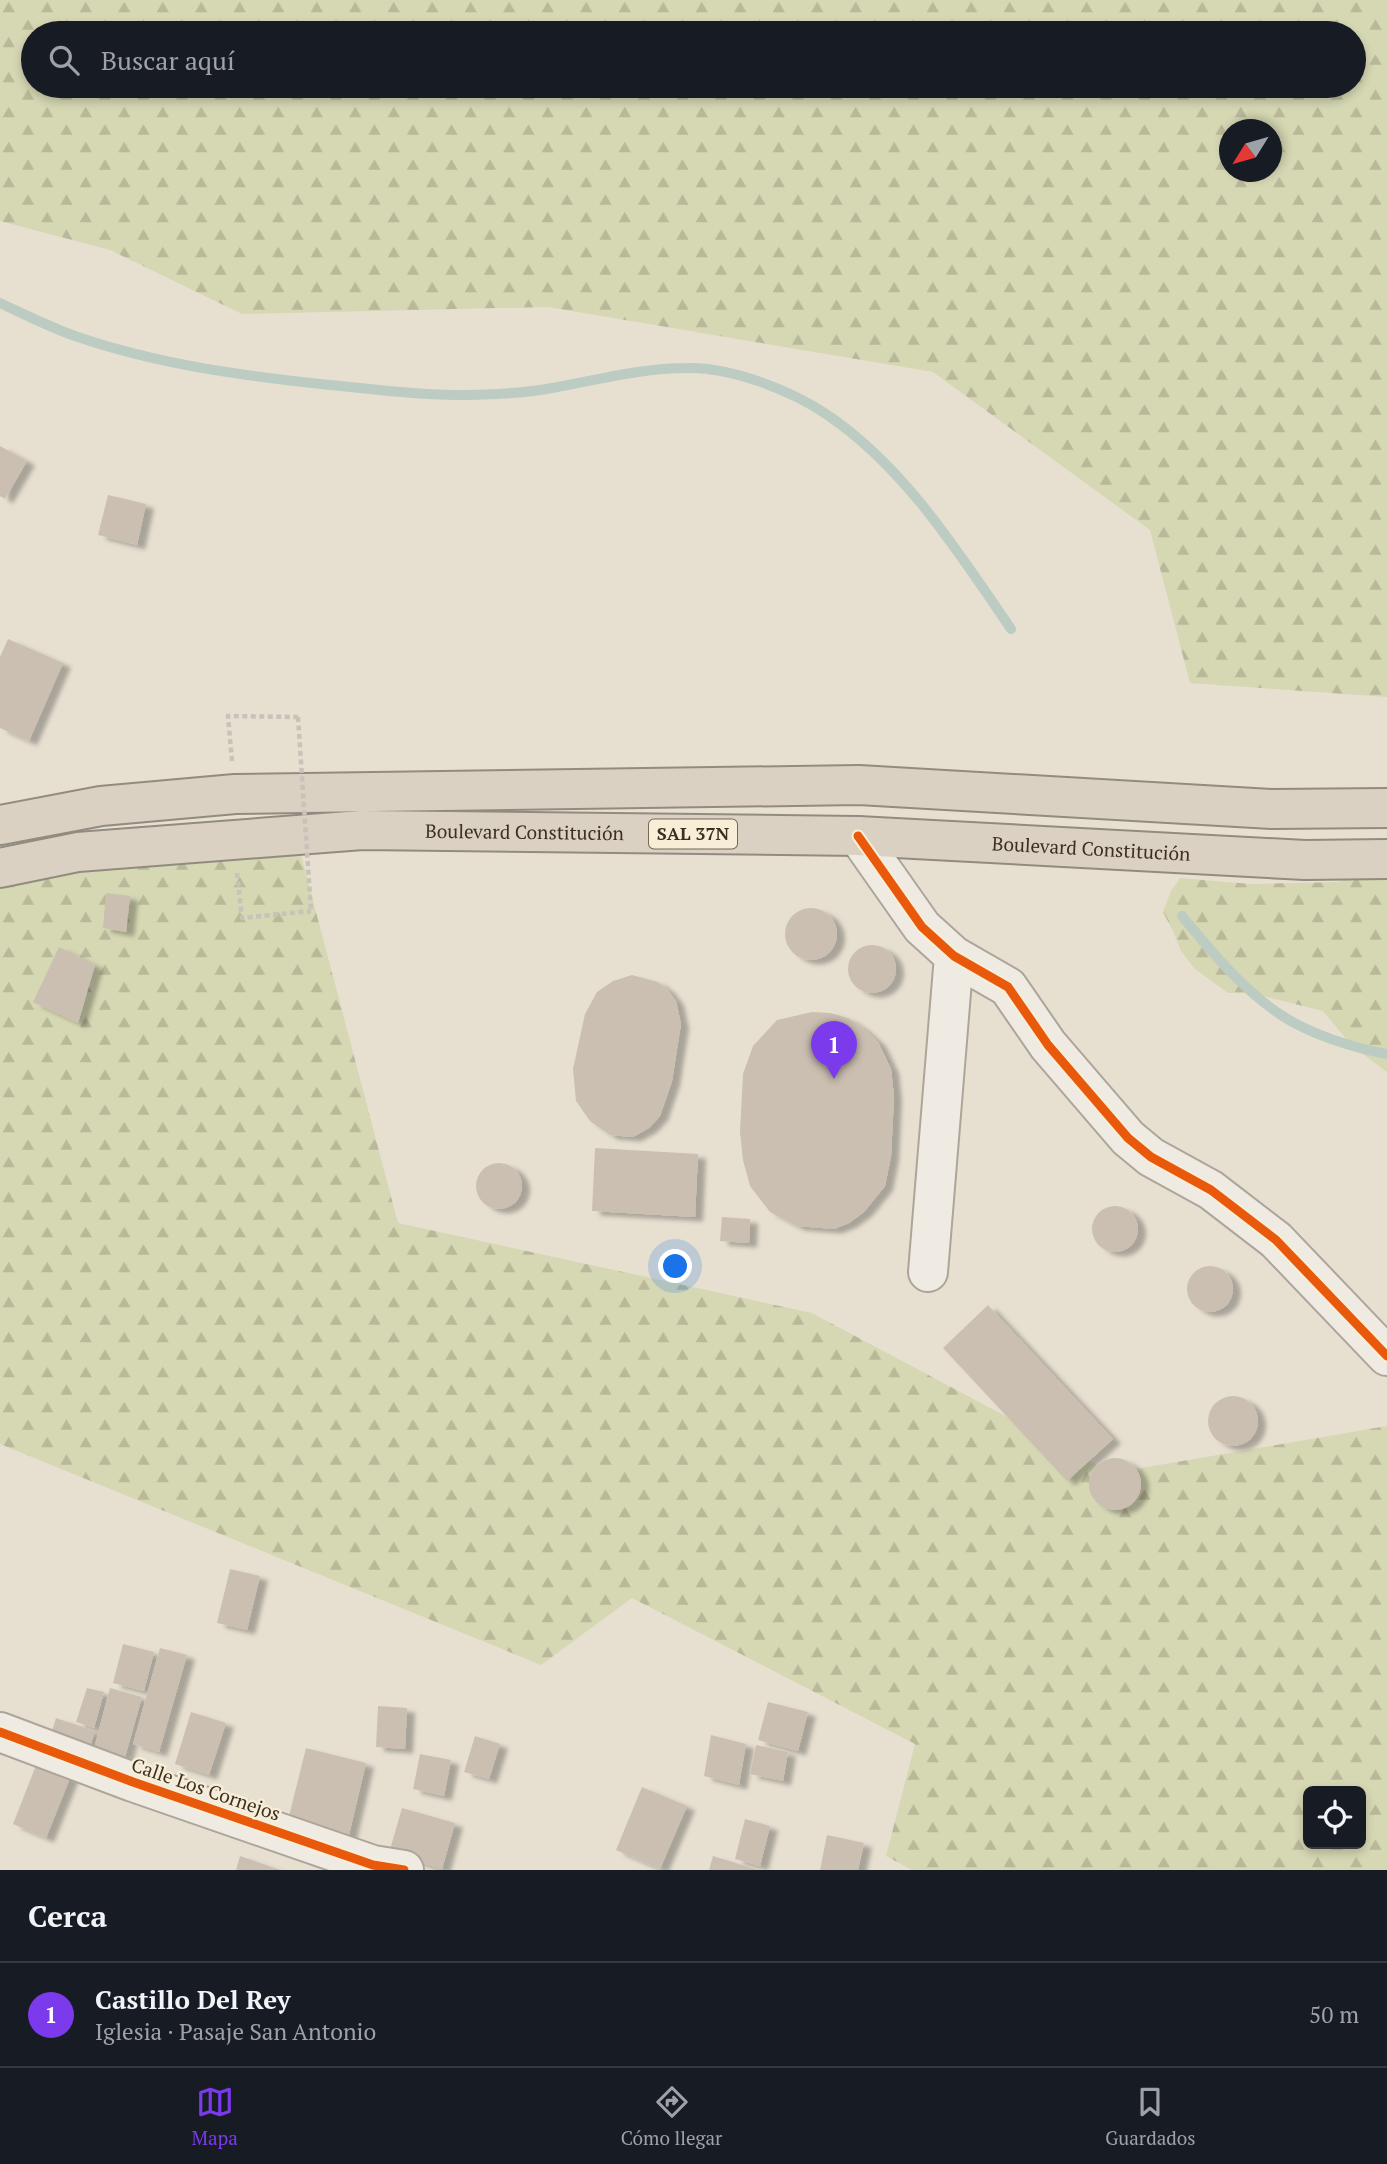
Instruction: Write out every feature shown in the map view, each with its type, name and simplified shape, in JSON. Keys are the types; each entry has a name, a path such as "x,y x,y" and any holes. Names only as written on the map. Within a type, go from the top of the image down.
{"highway":[{"name":"Boulevard Constitución","path":"0,825 101,806 235,794 859,785 1272,809 1387,808"},
{"name":"Boulevard Constitución","path":"0,868 78,852 362,830 858,836 1305,860 1387,859"}],"street":[{"path":"858,836 922,927 954,956 1009,987 1048,1045 1128,1138 1152,1157 1211,1190 1276,1240 1387,1356"},
{"path":"928,1272 954,956"},
{"name":"Calle Los Cornejos","path":"0,1732 133,1782 373,1865 404,1870"}],"path":[{"path":"234,840 242,918 311,911 298,717 228,716 235,794"}],"green space":[{"path":"0,0 1387,0 1387,697 1190,683 1150,530 933,372 548,307 242,314 110,250 0,221"},
{"path":"296,836 398,1223 812,1313 1112,1473 1387,1426 1387,1870 912,1870 886,1856 915,1744 632,1598 541,1665 0,1444 0,866"},
{"path":"1329,858 1387,864 1387,1072 1352,1046 1323,1011 1251,993 1228,993 1195,969 1181,951 1163,912 1171,891 1180,878 1251,884 1341,882"}],"building":[{"path":"0,446 27,461 5,499 0,496"},
{"path":"108,495 146,504 137,545 98,535"},
{"path":"8,639 63,663 29,741 0,728 0,657"},
{"path":"106,893 130,896 126,932 103,928"},
{"path":"811,908 821,910 829,916 835,924 835,944 829,952 821,958 811,960 801,958 793,952 787,944 785,934 787,924 793,916 801,910"},
{"path":"872,945 889,952 896,969 889,986 872,993 855,986 848,969 855,952"},
{"path":"59,947 95,965 78,1023 33,1002"},
{"path":"632,975 658,982 667,989 676,1001 681,1024 672,1081 660,1116 649,1128 633,1137 610,1135 590,1121 576,1101 573,1069 585,1014 597,992 613,981"},
{"path":"812,1012 848,1018 878,1042 891,1069 894,1097 891,1156 885,1186 864,1212 849,1223 834,1229 797,1226 770,1212 750,1186 743,1160 740,1132 743,1074 753,1046 777,1020"},
{"path":"595,1148 698,1154 695,1217 592,1211"},
{"path":"499,1163 516,1169 522,1186 516,1203 499,1209 482,1203 476,1186 482,1169"},
{"path":"1115,1206 1131,1213 1138,1229 1131,1245 1115,1252 1099,1245 1092,1229 1099,1213"},
{"path":"722,1217 750,1219 749,1243 720,1241"},
{"path":"1210,1266 1227,1272 1233,1289 1227,1306 1210,1312 1193,1306 1187,1289 1193,1272"},
{"path":"988,1305 1113,1439 1067,1481 943,1348"},
{"path":"1233,1396 1250,1404 1258,1421 1250,1438 1233,1446 1216,1438 1208,1421 1216,1404"},
{"path":"1115,1458 1125,1460 1133,1466 1139,1474 1139,1494 1133,1502 1125,1508 1115,1510 1105,1508 1097,1502 1091,1494 1089,1484 1091,1474 1097,1466 1105,1460"},
{"path":"230,1569 260,1576 247,1630 217,1623"},
{"path":"123,1644 154,1652 144,1691 113,1683"},
{"path":"160,1648 187,1655 159,1752 133,1744"},
{"path":"87,1688 104,1692 94,1728 76,1722"},
{"path":"110,1688 142,1697 125,1757 94,1749"},
{"path":"768,1702 808,1712 798,1751 758,1740"},
{"path":"378,1706 407,1708 405,1749 376,1747"},
{"path":"191,1712 226,1723 209,1775 175,1764"},
{"path":"56,1718 95,1731 86,1759 47,1747"},
{"path":"711,1735 746,1744 739,1785 704,1776"},
{"path":"475,1736 500,1744 489,1779 464,1772"},
{"path":"756,1745 788,1752 783,1781 750,1774"},
{"path":"306,1748 366,1763 348,1839 287,1824"},
{"path":"420,1754 451,1760 444,1796 413,1789"},
{"path":"40,1755 74,1768 46,1838 13,1824"},
{"path":"642,1787 687,1806 660,1869 616,1850"},
{"path":"402,1808 455,1823 442,1869 389,1853"},
{"path":"745,1819 770,1826 760,1866 735,1859"},
{"path":"827,1835 864,1843 858,1870 820,1870"},
{"path":"240,1856 280,1870 236,1870"},
{"path":"713,1856 755,1869 755,1870 709,1870"}],"waterway":[{"path":"0,303 68,333 109,347 171,362 298,382 439,395 504,394 636,372 687,368 722,371 760,382 826,414 880,459 928,512 1011,629"},
{"path":"1182,916 1240,982 1281,1015 1332,1039 1387,1054"}],"cycle path":[{"path":"858,836 922,927 954,956 1008,987 1048,1045 1128,1138 1151,1157 1211,1190 1276,1240 1387,1356"},
{"path":"0,1732 133,1782 373,1865 404,1870"}],"place":[{"name":"Castillo Del Rey","path":"834,1079"}]}
